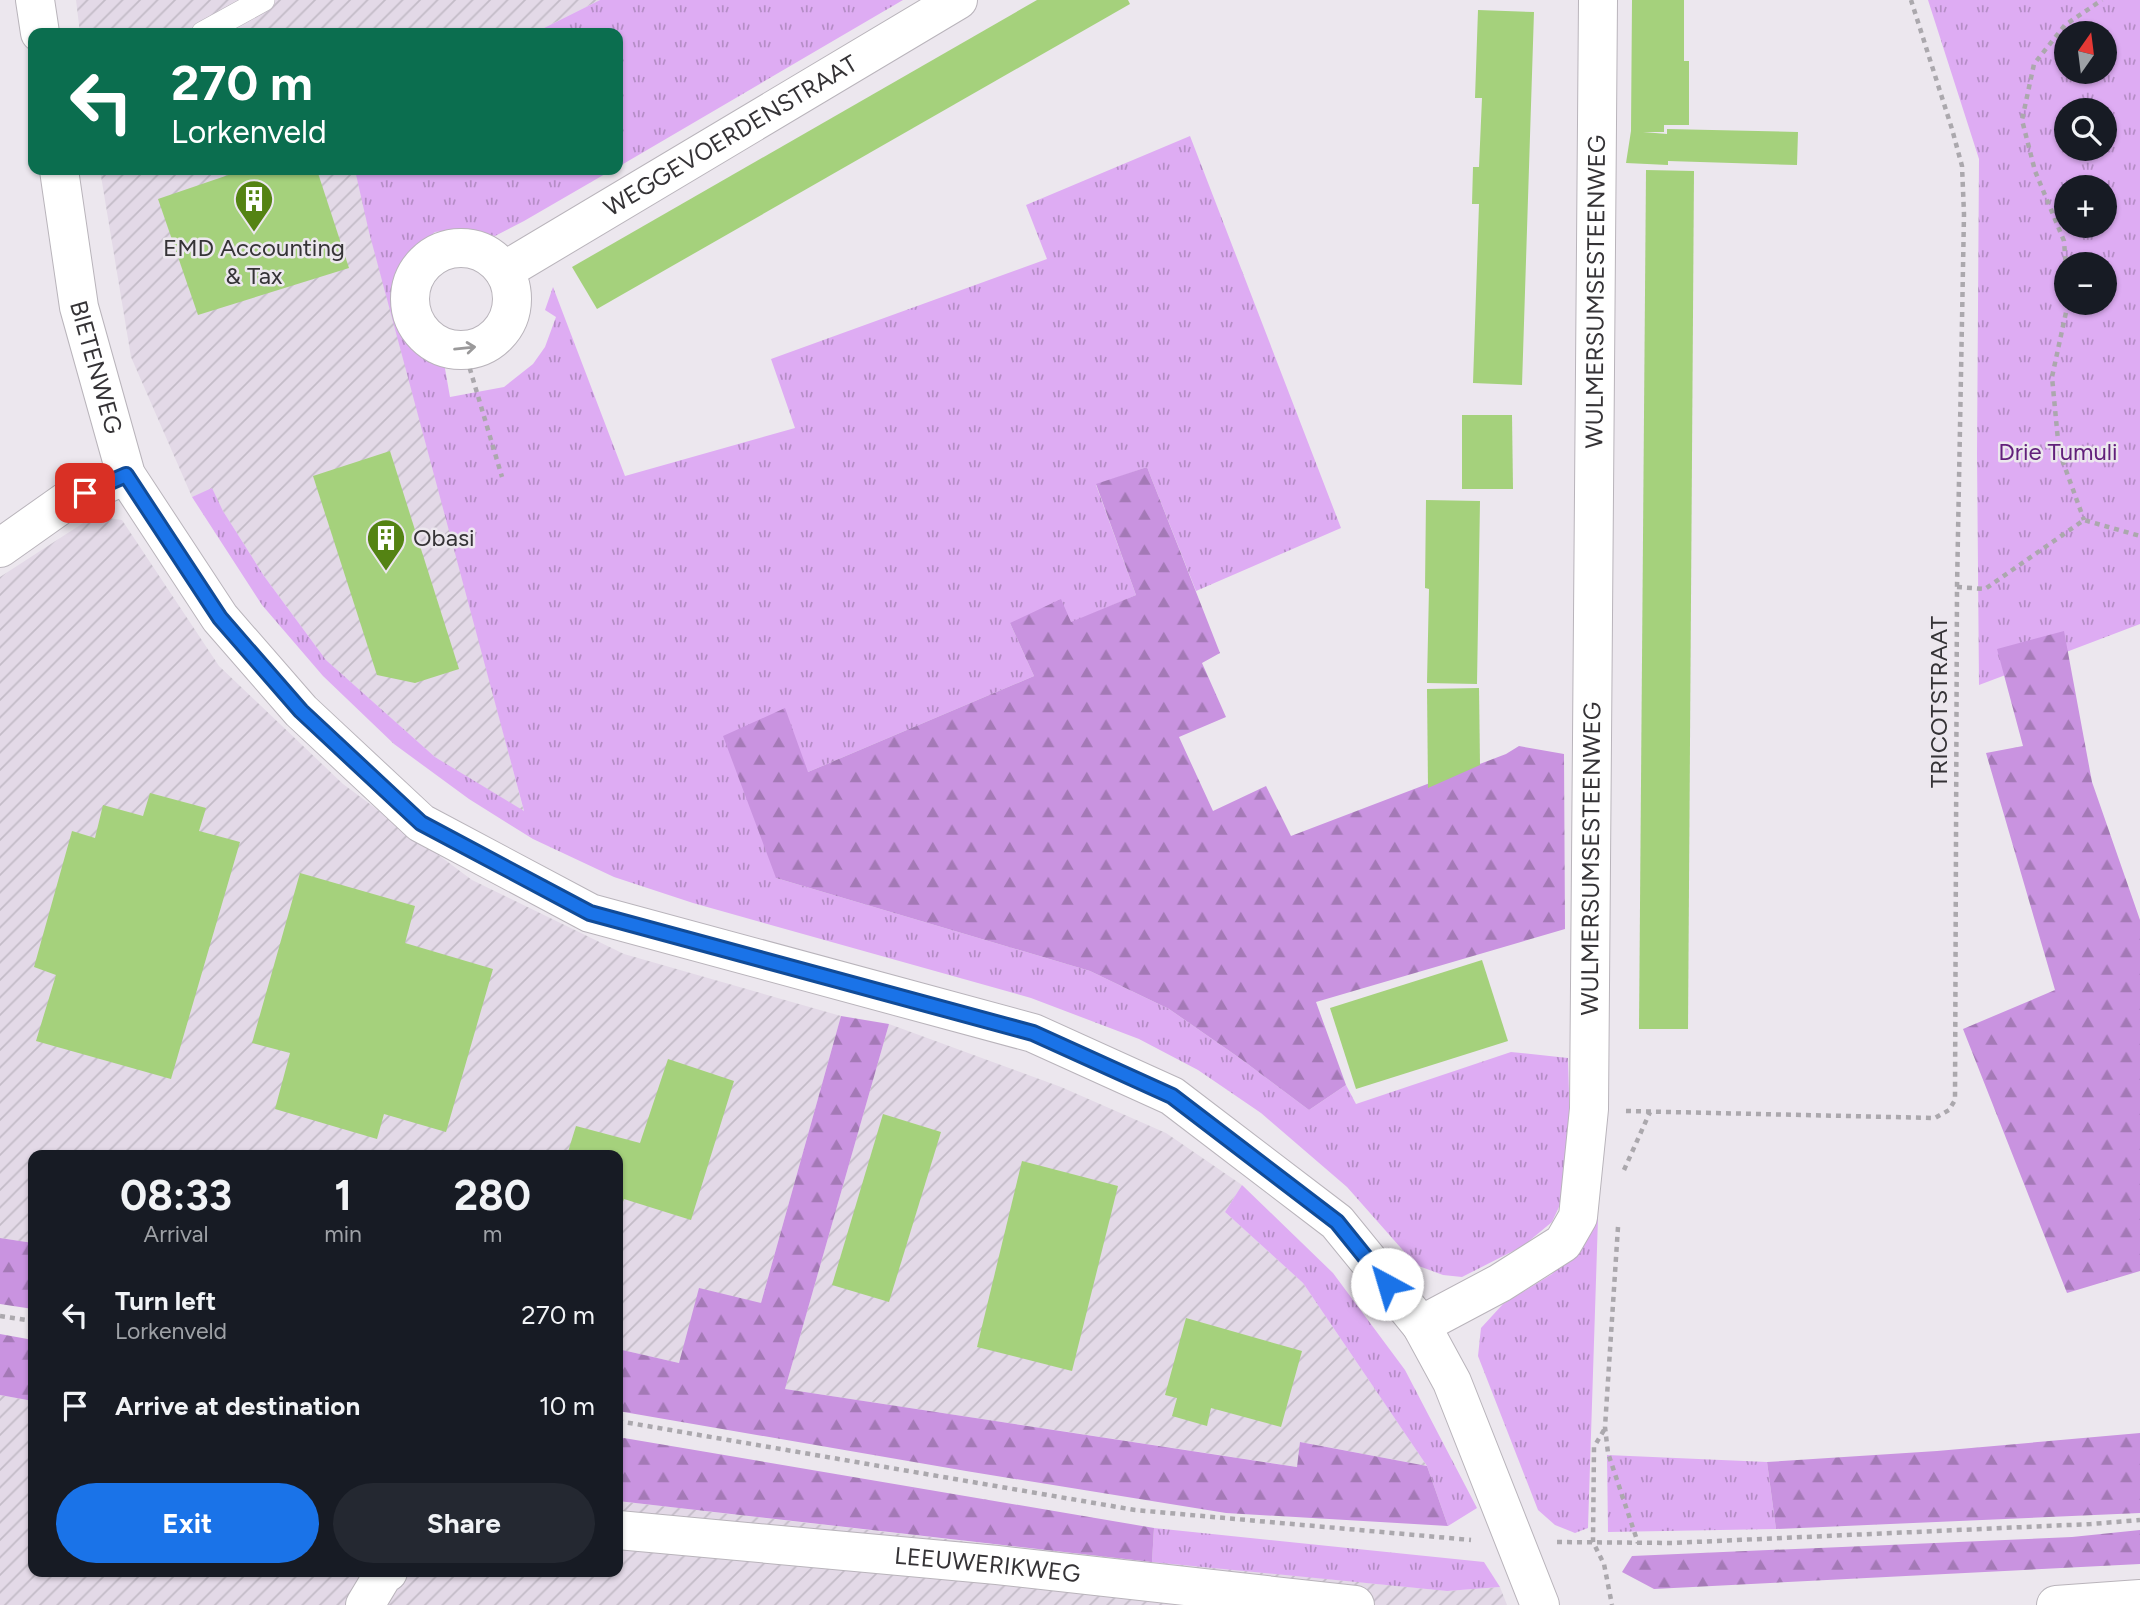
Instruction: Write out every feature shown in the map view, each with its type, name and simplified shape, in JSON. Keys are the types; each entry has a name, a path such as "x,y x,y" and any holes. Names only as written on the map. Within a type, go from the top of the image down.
{"street":[{"path":"35,0 39,28"},
{"name":"WEGGEVOERDENSTRAAT","path":"504,271 958,0"},
{"name":"WULMERSUMSESTEENWEG","path":"1421,1325 1500,1283 1563,1243 1578,1217 1589,1109 1598,0"},
{"name":"BIETENWEG","path":"60,175 79,307 126,475 220,618 301,711 421,823 590,913 1033,1033 1172,1096 1337,1222 1421,1325"},
{"path":"460,248 477,250 492,258 504,271 510,286 512,303 508,318 499,332 486,342 471,349 464,349 439,345 425,335 415,323 410,306 410,289 417,272 428,259 443,251 460,248"},
{"path":"0,548 65,502 126,475"},
{"path":"1421,1325 1452,1382 1540,1605"},
{"name":"LEEUWERIKWEG","path":"623,1530 997,1565 1356,1605"},
{"path":"365,1605 382,1577"},
{"path":"2056,1605 2140,1600"}],"lane":[{"path":"212,28 263,0"}],"path":[{"name":"TRICOTSTRAAT","path":"1620,1179 1650,1112 1935,1118 1949,1110 1955,1100 1957,587 1964,214 1962,166 1910,0"},
{"path":"2065,252 2064,241 2035,171 2022,120 2034,64 2065,25 2102,0"},
{"path":"2065,315 2052,377 2059,451 2084,520"},
{"path":"464,349 502,477"},
{"path":"1957,587 1985,589 2084,520"},
{"path":"2084,520 2140,536"},
{"path":"1618,1219 1605,1427 1608,1453 1638,1542"},
{"path":"0,1316 28,1320"},
{"path":"623,1423 1135,1510 1427,1537 1517,1542"},
{"path":"1605,1427 1594,1447 1593,1542 1604,1564 1612,1605"},
{"path":"1593,1542 1672,1543 2140,1520"}],"shaded area":[{"path":"76,0 600,0 544,28 79,28"},
{"path":"101,175 358,175 524,812 435,757 326,660 264,576 212,489 192,497 131,357"},
{"path":"94,516 122,520 219,666 343,784 472,880 624,954 841,1016 761,1303 679,1363 623,1350 623,1150 28,1150 28,1242 0,1238 0,577"},
{"path":"889,1024 1061,1087 1166,1133 1242,1185 1225,1212 1303,1283 1427,1466 1301,1442 1298,1467 785,1389"},
{"path":"0,1395 28,1400 28,1577 623,1577 623,1502 1015,1547 1447,1591 1500,1587 1507,1605 0,1605"}],"green space":[{"path":"600,0 903,0 623,164 623,28 544,28"},
{"name":"Drie Tumuli","path":"1928,0 2140,0 2140,624 1979,685 1979,159"},
{"path":"1190,136 1341,528 1196,591 1147,467 1096,485 1136,595 1071,623 1010,623 1034,676 808,772 776,878 1090,971 1169,1009 1309,1110 1346,1085 1356,1104 1511,1052 1568,1058 1571,1167 1565,1194 1552,1222 1523,1246 1462,1277 1443,1275 1416,1265 1347,1187 1261,1113 1198,1070 1139,1039 1031,998 693,903 614,877 533,839 469,799 394,744 323,676 262,605 192,497 212,488 223,511 264,576 326,660 435,757 524,811 369,232 356,175 603,175 495,236 461,229 435,232 403,260 396,285 395,315 408,340 430,358 444,363 450,397 504,387 533,364 545,347 556,317 545,310 553,287 625,476 795,428 771,359 1047,259 1026,205"},
{"path":"1147,467 1220,653 1202,663 1226,717 1179,737 1213,811 1266,786 1291,836 1506,754 1519,746 1564,754 1565,929 1316,1002 1346,1085 1309,1110 1169,1009 1090,971 776,878 723,736 785,708 808,772 1034,676 1010,623 1061,599 1071,622 1136,595 1096,484"},
{"path":"2064,631 2092,782 2140,920 2140,1271 2067,1293 1963,1029 2055,990 1986,753 2023,746 1997,649"},
{"path":"841,1016 889,1024 785,1389 1297,1467 1300,1442 1427,1466 1448,1526 1226,1513 623,1412 623,1350 679,1363 699,1288 761,1303"},
{"path":"1242,1185 1333,1273 1405,1370 1477,1508 1448,1526 1427,1466 1303,1283 1225,1212"},
{"path":"1598,1218 1588,1528 1575,1533 1555,1525 1538,1510 1478,1356 1481,1328 1503,1304 1552,1274"},
{"path":"0,1238 28,1242 28,1308 0,1304"},
{"path":"0,1334 28,1339 28,1400 0,1395"},
{"path":"2140,1433 2140,1513 1776,1529 1767,1462 1937,1451"},
{"path":"623,1438 1154,1528 1152,1562 623,1502"},
{"path":"1607,1455 1767,1462 1776,1529 1608,1532"},
{"path":"1154,1528 1484,1562 1500,1587 1447,1591 1152,1562"},
{"path":"2140,1530 2140,1564 1654,1589 1622,1572 1632,1556 2072,1537"}],"building":[{"path":"1037,0 1128,0 1130,4 597,309 572,267"},
{"path":"1632,0 1684,0 1684,61 1689,61 1689,125 1664,125 1664,132 1643,132 1667,134 1667,129 1798,132 1797,165 1668,161 1668,165 1626,163 1631,131"},
{"path":"1478,10 1534,12 1522,385 1473,383 1479,204 1472,204 1473,167 1479,167 1482,98 1475,98"},
{"path":"1646,170 1694,171 1688,1029 1639,1029"},
{"name":"EMD Accounting & Tax","path":"228,175 319,175 349,268 198,315 158,199"},
{"path":"1462,415 1512,415 1513,489 1462,489"},
{"name":"Obasi","path":"390,451 459,669 415,683 377,675 313,476"},
{"path":"1426,500 1480,501 1477,684 1427,683 1429,589 1425,588"},
{"path":"1479,688 1480,765 1428,788 1427,689"},
{"path":"150,793 206,808 199,831 240,842 171,1079 36,1041 56,975 34,967 72,831 95,838 103,805 143,816"},
{"path":"300,873 415,906 405,943 493,969 446,1132 384,1114 377,1139 275,1109 290,1053 252,1043"},
{"path":"1482,960 1508,1041 1356,1089 1330,1008"},
{"path":"668,1059 734,1081 691,1220 624,1199 623,1202 623,1150 569,1150 576,1126 640,1143"},
{"path":"883,1114 941,1132 889,1302 832,1285"},
{"path":"1022,1161 1118,1186 1072,1371 977,1347"},
{"path":"1186,1318 1302,1351 1281,1427 1211,1408 1207,1426 1172,1416 1177,1398 1165,1395"}],"place":[{"name":"EMD Accounting & Tax","path":"254,233"},
{"name":"Obasi","path":"386,572"}],"route":[{"path":"85,493 126,475 220,618 301,711 421,823 590,913 1033,1033 1172,1096 1337,1222 1387,1284"}]}
